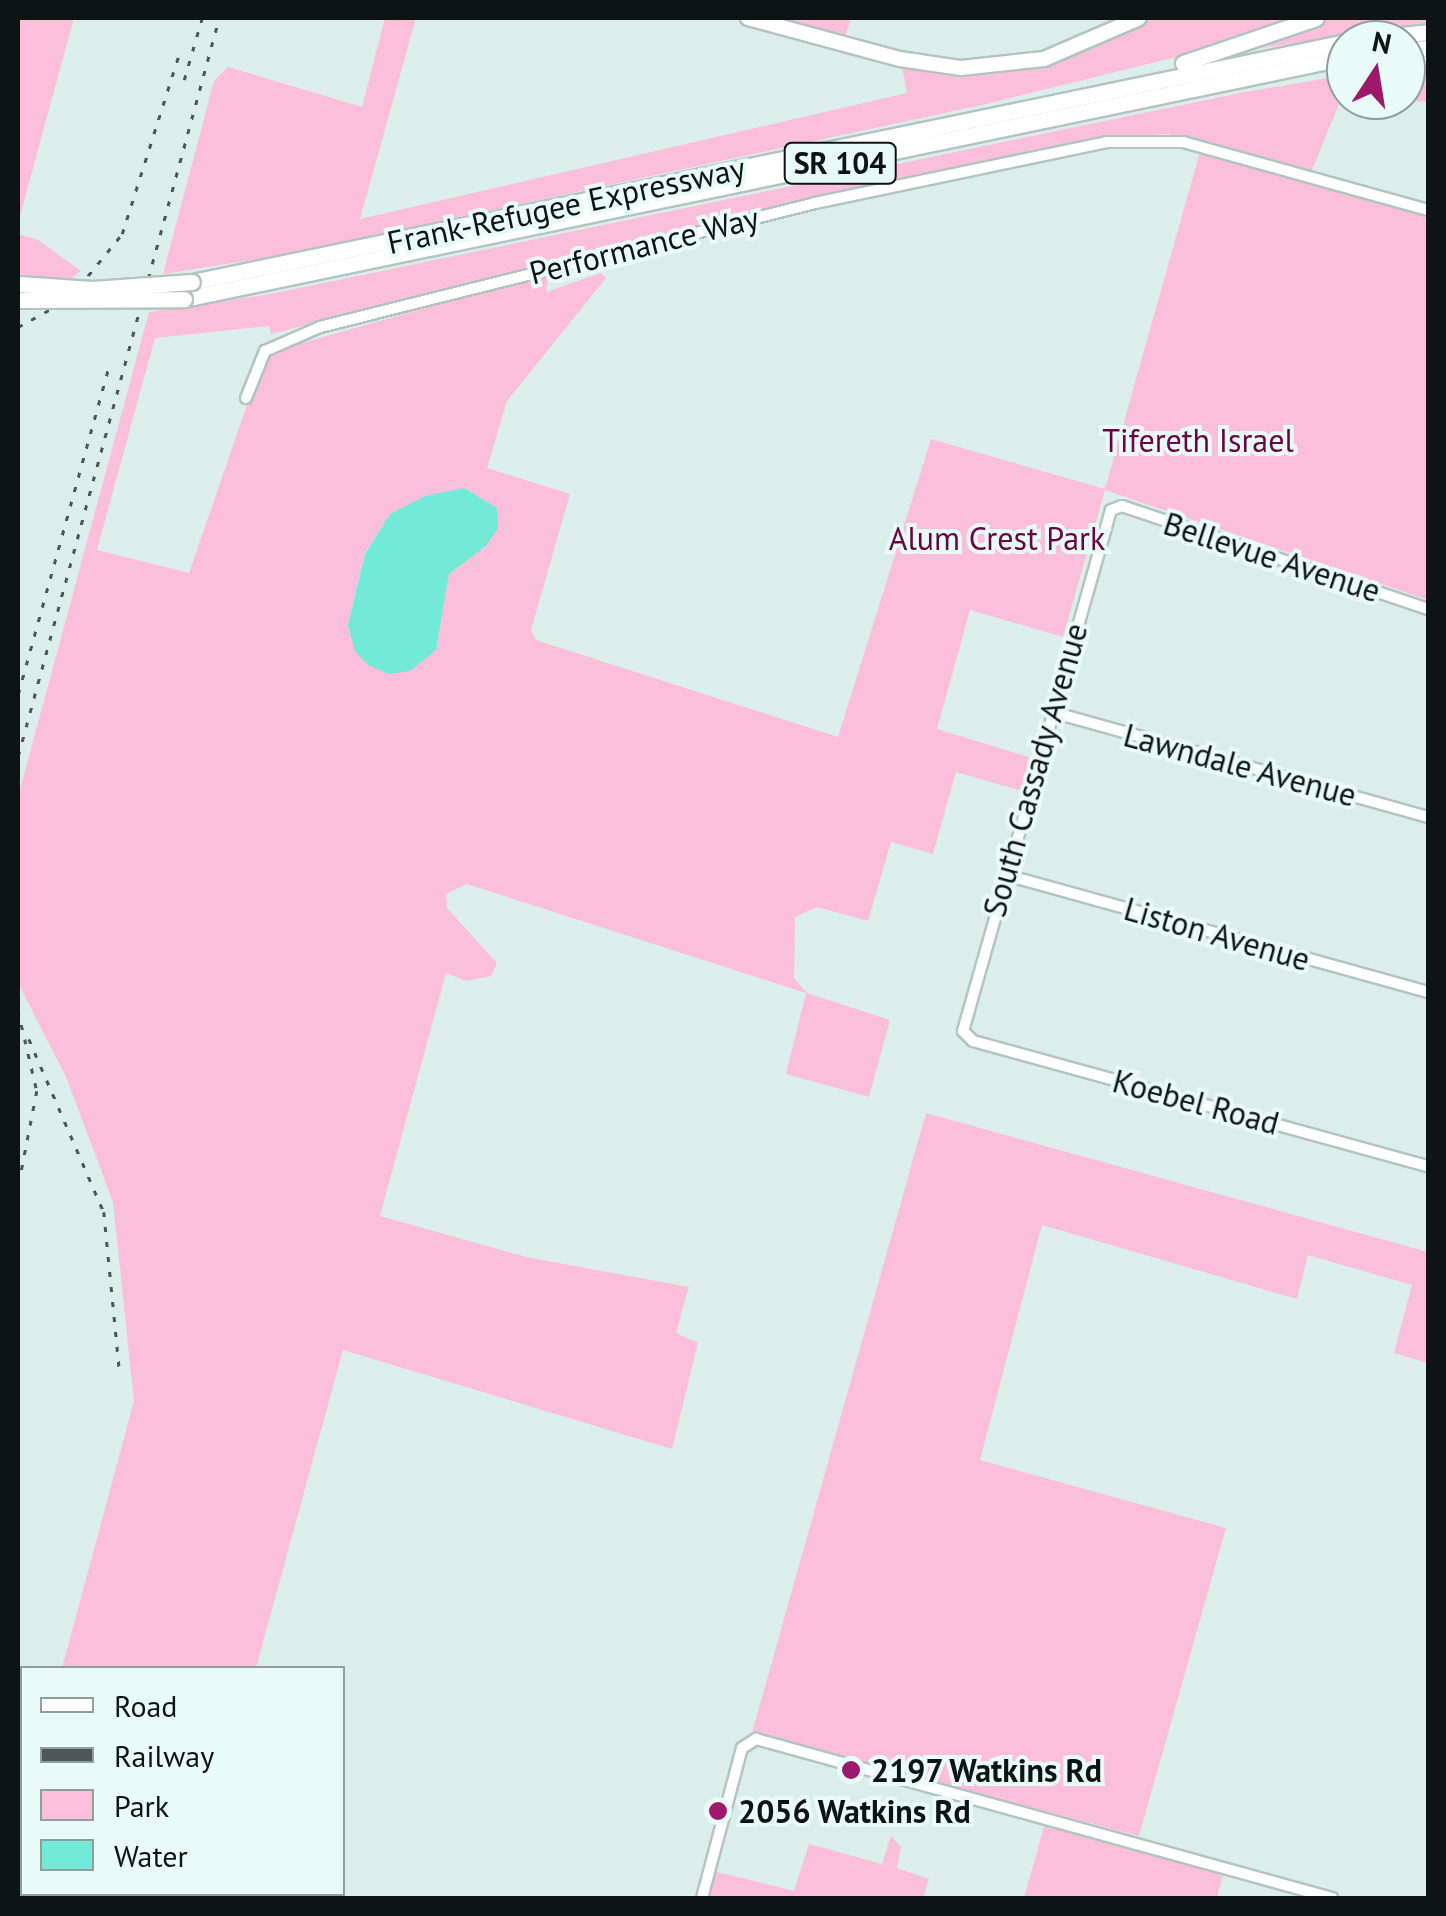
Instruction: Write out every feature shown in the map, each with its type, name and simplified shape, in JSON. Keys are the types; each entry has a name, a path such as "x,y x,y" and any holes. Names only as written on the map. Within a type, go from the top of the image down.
{"highway":[{"path":"1105,90 1316,18"},
{"name":"Frank-Refugee Expressway","path":"18,284 114,288 192,282 1326,46"},
{"name":"Frank-Refugee Expressway","path":"18,300 184,299 1326,62"},
{"path":"1259,74 1326,70"}],"main road":[{"path":"748,18 884,55 962,68 1044,59 1140,18"}],"street":[{"name":"Performance Way","path":"246,398 265,351 320,327 815,203 1106,142 1183,142 1428,210"},
{"name":"Bellevue Avenue","path":"1116,506 1428,609"},
{"name":"South Cassady Avenue","path":"965,1036 1006,875 1108,515 1116,506"},
{"name":"Lawndale Avenue","path":"1052,712 1428,817"},
{"name":"Liston Avenue","path":"1006,875 1428,992"},
{"name":"Koebel Road","path":"965,1036 1428,1166"},
{"path":"702,1898 742,1748 756,1739 1332,1898"}],"green space":[{"path":"18,18 74,18 18,223"},
{"path":"385,18 416,18 360,219 907,93 902,67 984,75 1045,68 1152,18 1301,18 1221,46 982,105 283,255 163,274 214,81 228,67 362,107"},
{"path":"778,18 851,18 845,37"},
{"path":"1328,18 1428,18 1426,24 1426,20 1326,20 1326,39 1262,48"},
{"path":"1326,78 1326,120 1332,120 1312,170 1168,134 1100,137 728,217 271,334 269,326 155,338 97,550 189,573 258,373 274,351 549,273 546,292 601,273 606,278 507,401 487,468 570,494 531,630 536,640 838,737 931,439 1105,489 1200,152 1428,215 1428,600 1105,490 1063,637 970,610 937,729 1032,758 1022,791 956,772 933,854 891,842 868,921 817,907 795,917 794,978 807,993 890,1020 869,1097 786,1074 806,993 467,884 446,894 447,908 497,963 491,976 466,981 446,973 380,1216 526,1257 689,1287 676,1333 698,1343 672,1449 343,1350 257,1666 63,1666 134,1401 113,1202 66,1077 18,983 18,797 149,312 271,294","holes":["464,488 497,508 486,546 449,574 436,650 348,625 365,553 390,514"]},
{"path":"18,234 38,240 81,271 67,281 18,274"},
{"path":"926,1113 1428,1252 1428,1363 1394,1353 1412,1285 1308,1255 1297,1299 1042,1225 980,1460 1226,1528 1139,1836 752,1733"},
{"path":"1045,1823 1223,1874 1217,1898 1024,1898"},
{"path":"891,1836 901,1847 897,1868 929,1879 923,1898 706,1898 713,1871 794,1891 809,1844 882,1864"},
{"path":"155,1896 234,1896 233,1898"}],"water":[{"path":"464,488 497,508 498,528 486,546 449,574 436,650 410,671 389,674 368,665 355,651 348,625 365,554 390,514 425,496"}],"railway":[{"path":"184,80 202,18"},
{"path":"18,756 219,18"},
{"path":"18,327 69,299 122,234 178,57"},
{"path":"18,694 108,369"},
{"path":"18,1010 37,1091 21,1173"},
{"path":"29,1039 104,1212 120,1375"}],"place":[{"name":"2197 Watkins Rd","path":"851,1770"},
{"name":"2056 Watkins Rd","path":"718,1811"}],"park label":[{"name":"Tifereth Israel","path":"1198,440"},
{"name":"Alum Crest Park","path":"997,538"}]}
